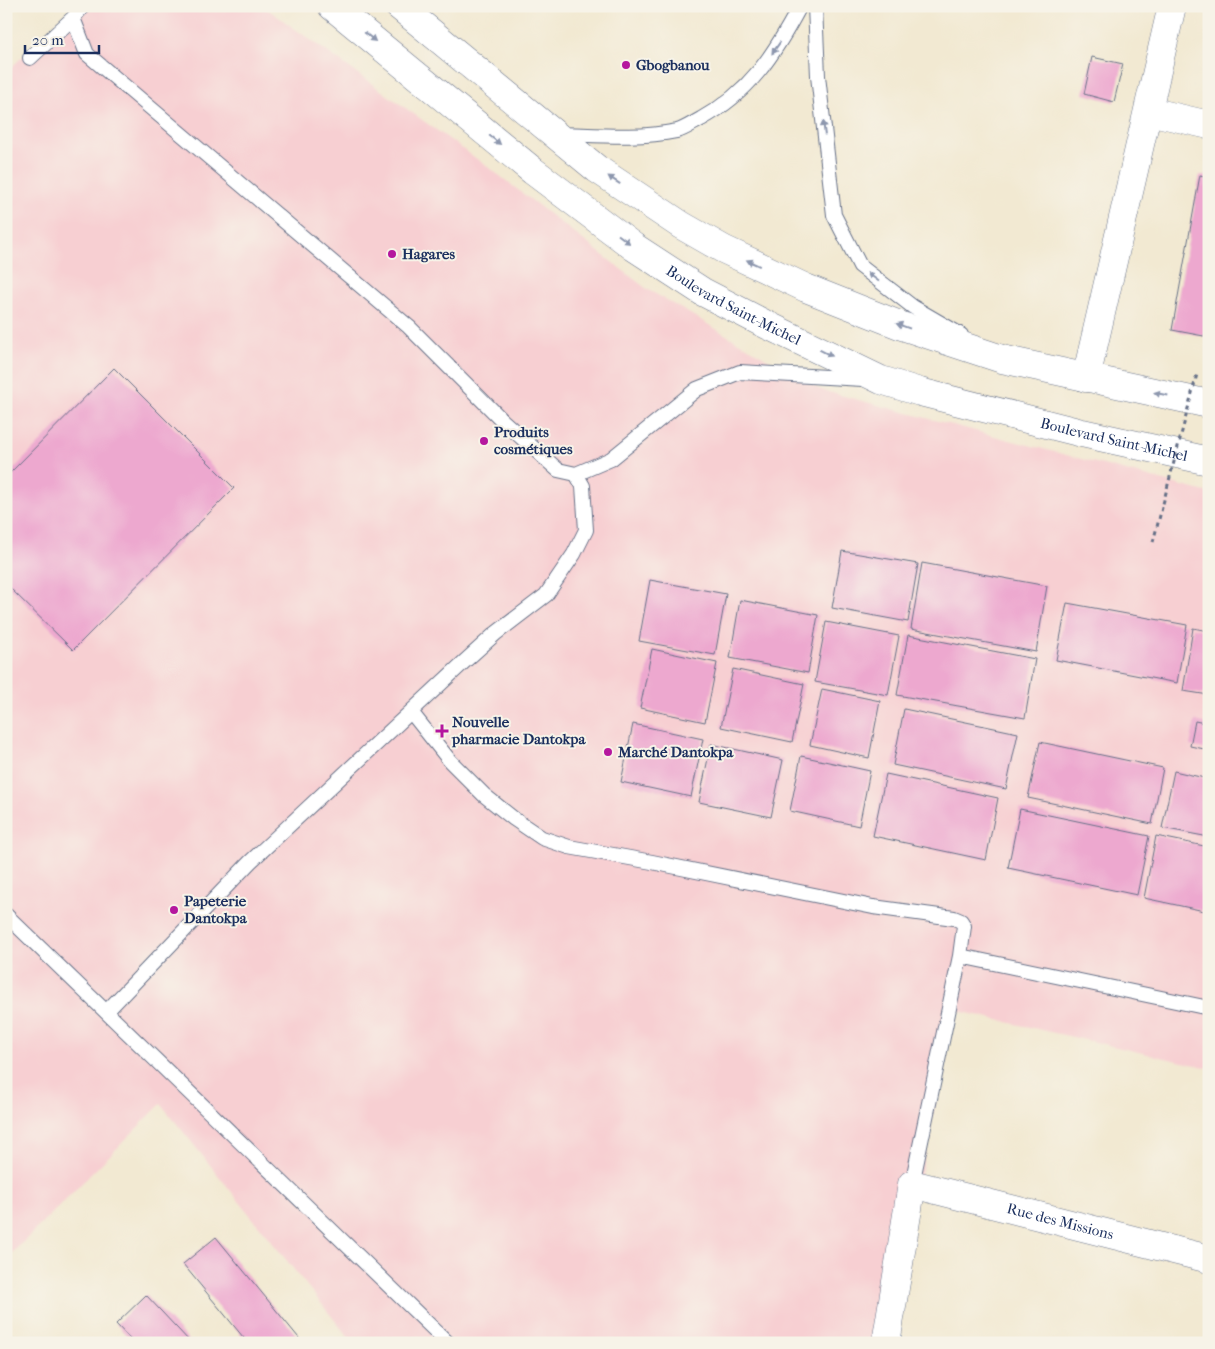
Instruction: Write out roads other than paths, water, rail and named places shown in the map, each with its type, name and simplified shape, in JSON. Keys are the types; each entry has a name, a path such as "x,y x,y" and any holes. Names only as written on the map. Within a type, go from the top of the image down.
{"main road":[{"name":"Boulevard Saint-Michel","path":"332,6 533,171 634,247 712,296 763,323 881,380 920,392 1082,433 1209,461"},
{"path":"399,6 597,169 682,225 723,249 806,288 902,326 1002,360 1209,404"},
{"path":"1086,378 1172,6"},
{"path":"1149,111 1209,125"},
{"path":"886,1343 912,1184"},
{"name":"Rue des Missions","path":"912,1184 1209,1259"}],"lane":[{"path":"30,58 74,18 83,6"},
{"path":"552,133 634,137 679,131 720,108 754,79 779,44 800,6"},
{"path":"815,6 818,76 834,215 860,266 913,307 1002,360"},
{"path":"74,18 87,54 409,327 503,421 558,470 576,474 611,459 697,389 740,372 881,380"},
{"path":"106,1012 250,862 495,634 546,595 574,554 586,530 583,486 576,474"},
{"path":"411,712 450,761 484,795 542,838 569,847 873,906 954,918 961,921 964,926 960,956 912,1184"},
{"path":"6,915 448,1343"},
{"path":"960,956 1209,1008"}],"place":[{"name":"Gbogbanou","path":"626,65"},
{"name":"Hagares","path":"392,254"},
{"name":"Produits cosmétiques","path":"484,441"},
{"name":"Nouvelle pharmacie Dantokpa","path":"442,731"},
{"name":"Marché Dantokpa","path":"608,752"},
{"name":"Papeterie Dantokpa","path":"174,910"}]}
